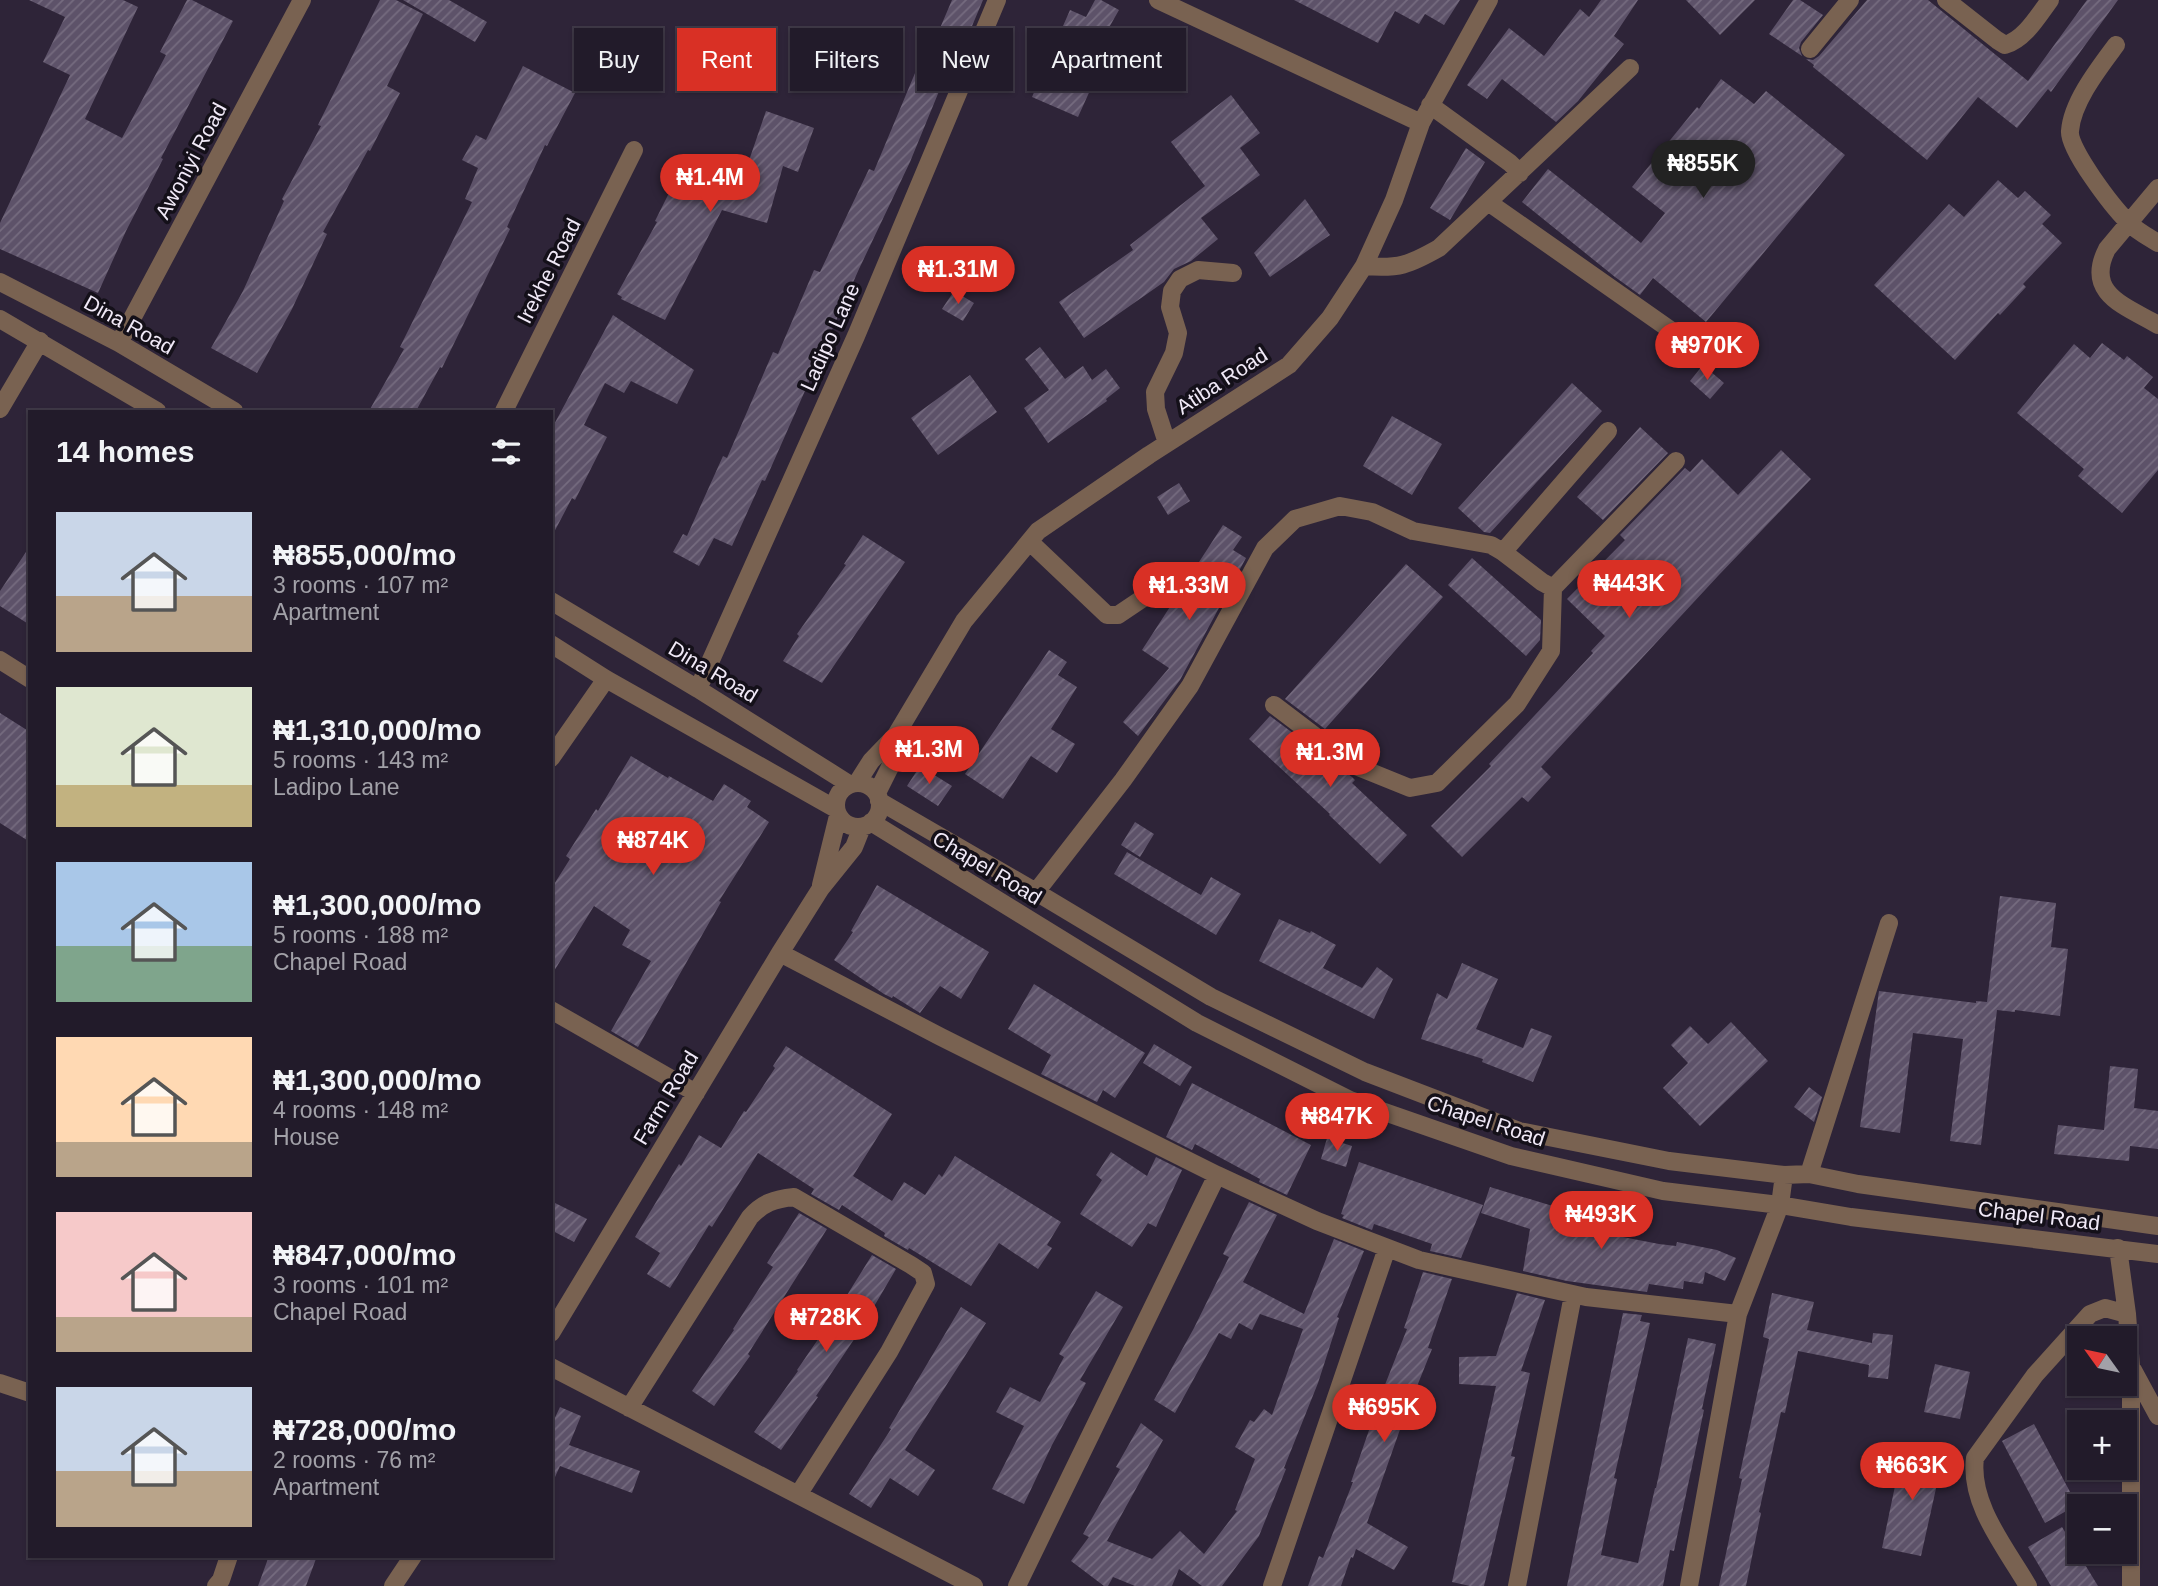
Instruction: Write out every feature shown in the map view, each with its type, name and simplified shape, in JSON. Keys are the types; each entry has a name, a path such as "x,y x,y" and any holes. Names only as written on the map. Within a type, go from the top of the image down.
{"street":[{"name":"Awoniyi Road","path":"119,343 302,0"},
{"name":"Ladipo Lane","path":"698,689 856,336 997,0"},
{"path":"1158,0 1421,123"},
{"name":"Atiba Road","path":"853,784 896,735 964,621 1038,531 1167,443 1289,365 1330,318 1364,266 1394,200 1421,123 1489,0"},
{"path":"1810,49 1850,0"},
{"path":"1946,0 2005,45 2013,43 2024,33 2050,0"},
{"path":"2116,46 2095,73 2076,108 2069,133 2081,161 2128,223 2158,243"},
{"path":"1364,266 1389,269 1412,263 1448,241 1630,68"},
{"path":"1430,105 1520,173"},
{"name":"Irekhe Road","path":"505,410 635,150"},
{"path":"2158,188 2107,249 2101,261 2099,275 2103,287 2112,296 2158,325"},
{"path":"1488,202 1699,350"},
{"path":"1167,443 1156,409 1155,392 1174,353 1178,333 1170,307 1172,291 1180,279 1198,270 1233,273"},
{"name":"Dina Road","path":"0,282 119,343 232,410"},
{"path":"0,319 156,410"},
{"path":"0,409 40,341"},
{"path":"1503,552 1608,431"},
{"path":"1274,705 1353,765 1410,788 1437,783 1517,704 1551,651 1553,588 1676,461"},
{"path":"1036,892 1123,780 1190,686 1265,548 1295,519 1340,506 1372,512 1413,531 1491,545 1553,588"},
{"path":"1030,541 1107,615 1118,615 1172,578"},
{"name":"Dina Road","path":"553,602 853,784"},
{"path":"553,645 837,813 849,825 866,825 880,808 878,797 872,788 853,784 838,794 837,813"},
{"path":"0,660 28,678"},
{"path":"553,755 606,679"},
{"name":"Atiba Road","path":"878,797 891,765 896,735"},
{"name":"Chapel Road","path":"878,797 1211,997 1365,1072 1519,1131 1669,1161 1784,1175 1809,1174 1858,1184 2158,1226"},
{"name":"Farm Road","path":"821,888 837,813"},
{"name":"Chapel Road","path":"866,825 1197,1023 1350,1100 1511,1156 1662,1191 2158,1254"},
{"name":"Farm Road","path":"553,1330 780,953 821,888 853,847 866,825"},
{"path":"1809,1174 1889,923"},
{"path":"780,953 1217,1175 1317,1221 1387,1248 1419,1260 1573,1295 1738,1314"},
{"path":"553,1011 696,1093"},
{"path":"1017,1586 1217,1175"},
{"path":"1689,1586 1738,1314 1780,1205 1784,1175"},
{"path":"629,1408 750,1217 762,1205 776,1199 793,1197 923,1273 926,1284 889,1352 798,1495"},
{"path":"1272,1586 1387,1248"},
{"path":"2118,1248 2128,1326"},
{"path":"1517,1586 1573,1295"},
{"path":"2028,1586 1984,1511 1973,1472 1975,1458 2035,1375 2090,1314 2105,1308 2127,1314"},
{"path":"553,1368 974,1586"},
{"path":"2137,1378 2158,1416"},
{"path":"0,1383 28,1392"},
{"path":"2131,1396 2131,1586"},
{"path":"216,1586 221,1580 228,1558"},
{"path":"393,1586 412,1558"}],"building":[{"path":"29,0 123,0 138,7 85,119 122,138 166,55 160,52 187,0 233,21 161,158 163,159 98,293 0,249 0,223 70,75 43,62 65,17"},
{"path":"380,0 396,0 423,14 387,86 400,93 323,232 327,234 292,309 257,373 211,348 243,291 284,201 282,199 321,126 318,125"},
{"path":"403,0 449,0 487,22 475,42"},
{"path":"952,0 983,0 971,28 940,28"},
{"path":"1095,0 1101,0 1119,10 1109,28 1062,28 1070,10 1086,17"},
{"path":"1294,0 1460,0 1444,25 1425,14 1419,24 1395,11 1378,43"},
{"path":"1601,0 1638,0 1614,36 1624,44 1578,101 1556,122 1502,79 1487,99 1467,85 1509,28 1544,56 1580,9 1589,17"},
{"path":"1686,0 1755,0 1720,35"},
{"path":"1793,0 1800,0 1823,15 1801,42 1799,48 1802,56 1769,34"},
{"path":"1867,0 1928,0 2028,81 2087,0 2118,0 2051,92 2048,89 2017,128 1978,97 1927,160 1806,59 1813,60 1819,56"},
{"path":"523,66 575,93 547,146 545,145 507,227 510,229 442,368 440,367 417,410 370,410 404,349 400,347 472,202 465,199 478,168 462,160 476,135 486,140"},
{"path":"917,68 917,91 939,91 910,162 859,269 765,481 762,480 732,546 714,538 699,566 673,552 683,534 687,536 723,456 727,458 773,352 778,354 814,270 820,272 869,169 874,171"},
{"path":"1721,79 1754,104 1766,91 1845,155 1706,322 1653,278 1640,295 1522,202 1548,169 1641,243 1665,213 1632,187 1697,107 1699,109"},
{"path":"1035,91 1090,91 1078,117 1032,97"},
{"path":"1231,95 1260,133 1240,148 1260,175 1201,218 1218,239 1191,261 1174,269 1164,282 1084,338 1059,302 1133,250 1130,245 1205,186 1171,142"},
{"path":"766,111 814,128 798,172 783,166 767,223 722,210 665,320 621,299 617,294 657,222 655,221 684,163 736,188 739,177 743,178"},
{"path":"1466,148 1485,162 1450,220 1430,208"},
{"path":"1998,180 2018,198 2025,191 2051,215 2042,224 2062,243 2023,284 2026,287 1955,360 1874,285 1949,204 1964,217"},
{"path":"1305,199 1330,235 1270,277 1254,253"},
{"path":"954,291 974,303 963,321 942,309"},
{"path":"613,315 694,370 677,404 631,381 624,393 605,383 584,425 607,437 575,500 572,498 553,534 553,426"},
{"path":"2102,343 2124,360 2127,356 2153,377 2144,388 2158,399 2158,470 2122,513 2078,476 2084,469 2017,413 2074,344 2090,358"},
{"path":"1040,347 1065,379 1083,366 1092,380 1106,369 1120,388 1106,399 1107,401 1048,443 1024,408 1049,390 1025,359"},
{"path":"1703,365 1724,383 1710,399 1690,381"},
{"path":"970,375 997,412 938,455 911,418"},
{"path":"1572,383 1602,411 1490,533 1484,532 1458,508"},
{"path":"1392,416 1442,444 1412,495 1363,466"},
{"path":"1640,427 1668,453 1603,520 1577,497"},
{"path":"1781,450 1811,479 1541,767 1551,777 1528,802 1522,797 1462,857 1431,826 1491,766 1489,764 1593,653 1591,651 1605,636 1567,599 1625,540 1620,535 1685,468 1690,472 1702,459 1738,495"},
{"path":"1179,483 1190,501 1168,515 1157,497"},
{"path":"1223,525 1242,537 1233,550 1246,558 1180,680 1138,736 1123,722 1169,668 1142,650"},
{"path":"863,535 905,562 822,683 783,661 799,636 797,634 846,565 844,564"},
{"path":"28,549 28,624 0,606 0,591"},
{"path":"1472,558 1541,620 1540,640 1526,656 1448,585"},
{"path":"1406,564 1443,597 1325,729 1285,699"},
{"path":"1049,650 1067,662 1058,675 1077,687 1051,729 1075,744 1057,773 1031,756 1003,799 965,774"},
{"path":"0,713 28,731 28,841 0,823"},
{"path":"1270,716 1352,777 1355,780 1352,783 1407,835 1380,864 1249,739"},
{"path":"631,756 713,801 724,784 751,801 747,807 769,822 719,901 721,902 638,1047 611,1031 651,961 622,945 630,930 594,906 553,973 553,886 570,859 566,856 596,809 598,811"},
{"path":"920,766 952,786 938,806 907,786"},
{"path":"1135,822 1154,834 1140,857 1121,845"},
{"path":"1127,852 1201,895 1211,877 1241,894 1216,935 1114,874"},
{"path":"877,885 989,952 961,999 940,986 920,1013 893,996 892,998 884,994 834,960 853,932 851,931"},
{"path":"2000,896 2056,903 2051,947 2068,949 2060,1016 1997,1010 1981,1145 1950,1141 1963,1039 1913,1033 1900,1133 1860,1127 1879,991 1976,1003 1987,1002"},
{"path":"1279,919 1310,933 1311,931 1336,945 1323,968 1362,988 1377,967 1393,979 1374,1019 1259,961"},
{"path":"1462,963 1498,979 1476,1029 1523,1048 1531,1028 1552,1036 1533,1082 1482,1062 1483,1059 1421,1039 1437,993 1447,999"},
{"path":"1034,984 1145,1053 1115,1098 1103,1090 1097,1102 1041,1074 1051,1055 1008,1029"},
{"path":"1731,1022 1768,1061 1700,1126 1663,1088 1688,1063 1671,1045 1690,1026 1708,1044"},
{"path":"1154,1044 1192,1067 1180,1086 1143,1063"},
{"path":"786,1046 892,1114 853,1176 892,1201 904,1182 925,1195 939,1174 942,1177 955,1156 1061,1222 1047,1245 1052,1248 1038,1269 999,1243 971,1286 884,1236 885,1233 842,1205 839,1210 811,1194 814,1189 758,1153 670,1288 647,1274 660,1253 635,1237 679,1164 681,1166 699,1135 721,1148 775,1068 773,1066"},
{"path":"2110,1066 2138,1069 2134,1108 2158,1111 2158,1149 2130,1146 2129,1161 2054,1154 2058,1125 2104,1130"},
{"path":"1192,1083 1311,1145 1287,1195 1259,1182 1260,1179 1195,1144 1192,1150 1166,1137"},
{"path":"1809,1087 1822,1097 1814,1122 1794,1107"},
{"path":"1327,1138 1352,1146 1346,1167 1321,1159"},
{"path":"1111,1152 1147,1176 1156,1157 1182,1170 1156,1227 1148,1223 1132,1247 1080,1214 1102,1180 1096,1175"},
{"path":"1359,1162 1483,1205 1461,1258 1430,1251 1432,1244 1374,1224 1372,1230 1342,1218 1344,1215 1341,1214"},
{"path":"1490,1187 1569,1211 1566,1226 1659,1244 1676,1246 1677,1242 1717,1250 1736,1258 1725,1281 1705,1272 1703,1284 1684,1281 1683,1289 1649,1284 1647,1292 1567,1281 1523,1271 1530,1229 1481,1213"},
{"path":"553,1202 587,1219 574,1242 553,1231"},
{"path":"1249,1202 1277,1215 1243,1282 1304,1314 1334,1239 1364,1251 1337,1317 1339,1318 1318,1383 1284,1468 1286,1469 1259,1536 1222,1586 1202,1586 1179,1569 1172,1586 1135,1586 1113,1577 1108,1586 1104,1586 1071,1561 1089,1537 1083,1534 1120,1469 1116,1467 1141,1423 1163,1440 1107,1541 1152,1559 1180,1531 1204,1554 1237,1511 1235,1510 1255,1459 1235,1447 1250,1420 1254,1422 1264,1409 1272,1415 1303,1329 1260,1314 1252,1330 1239,1323 1231,1339 1219,1333 1175,1413 1154,1400 1229,1257 1223,1254"},
{"path":"799,1213 827,1229 748,1354 750,1356 714,1406 692,1391 773,1267 767,1263"},
{"path":"872,1255 896,1269 859,1332 816,1396 818,1397 781,1450 754,1432 798,1371"},
{"path":"1423,1272 1452,1279 1428,1348 1432,1349 1367,1523 1408,1547 1394,1570 1356,1549 1341,1586 1308,1586 1319,1556 1323,1558 1353,1482 1375,1410 1407,1329 1404,1328"},
{"path":"1096,1291 1123,1307 1080,1380 1086,1383 1024,1504 992,1489 1024,1426 996,1412 1010,1387 1040,1402 1064,1357 1059,1354"},
{"path":"1517,1293 1545,1300 1521,1371 1530,1373 1511,1456 1515,1457 1484,1586 1470,1586 1452,1582 1496,1386 1459,1384 1459,1357 1496,1356"},
{"path":"1772,1293 1814,1302 1807,1330 1872,1343 1873,1333 1893,1335 1888,1379 1868,1377 1869,1365 1798,1351 1785,1413 1781,1412 1746,1586 1719,1586 1769,1339 1763,1337"},
{"path":"961,1307 986,1323 905,1450 935,1470 918,1496 890,1478 871,1508 849,1494 891,1429 889,1428"},
{"path":"1623,1313 1642,1315 1640,1321 1650,1323 1614,1478 1617,1479 1601,1555 1638,1563 1688,1338 1716,1344 1702,1409 1704,1410 1674,1551 1670,1550 1663,1586 1567,1586"},
{"path":"1935,1364 1970,1372 1960,1419 1924,1412"},
{"path":"560,1407 581,1416 569,1445 640,1471 632,1493 560,1466 553,1482 553,1422"},
{"path":"2034,1424 2071,1494 2067,1494 2067,1511 2045,1523 2002,1441"},
{"path":"1903,1448 1943,1457 1921,1556 1882,1548"},
{"path":"2062,1527 2067,1535 2067,1564 2085,1564 2098,1586 2051,1586 2028,1547"},
{"path":"268,1558 316,1558 306,1586 258,1586"}]}
